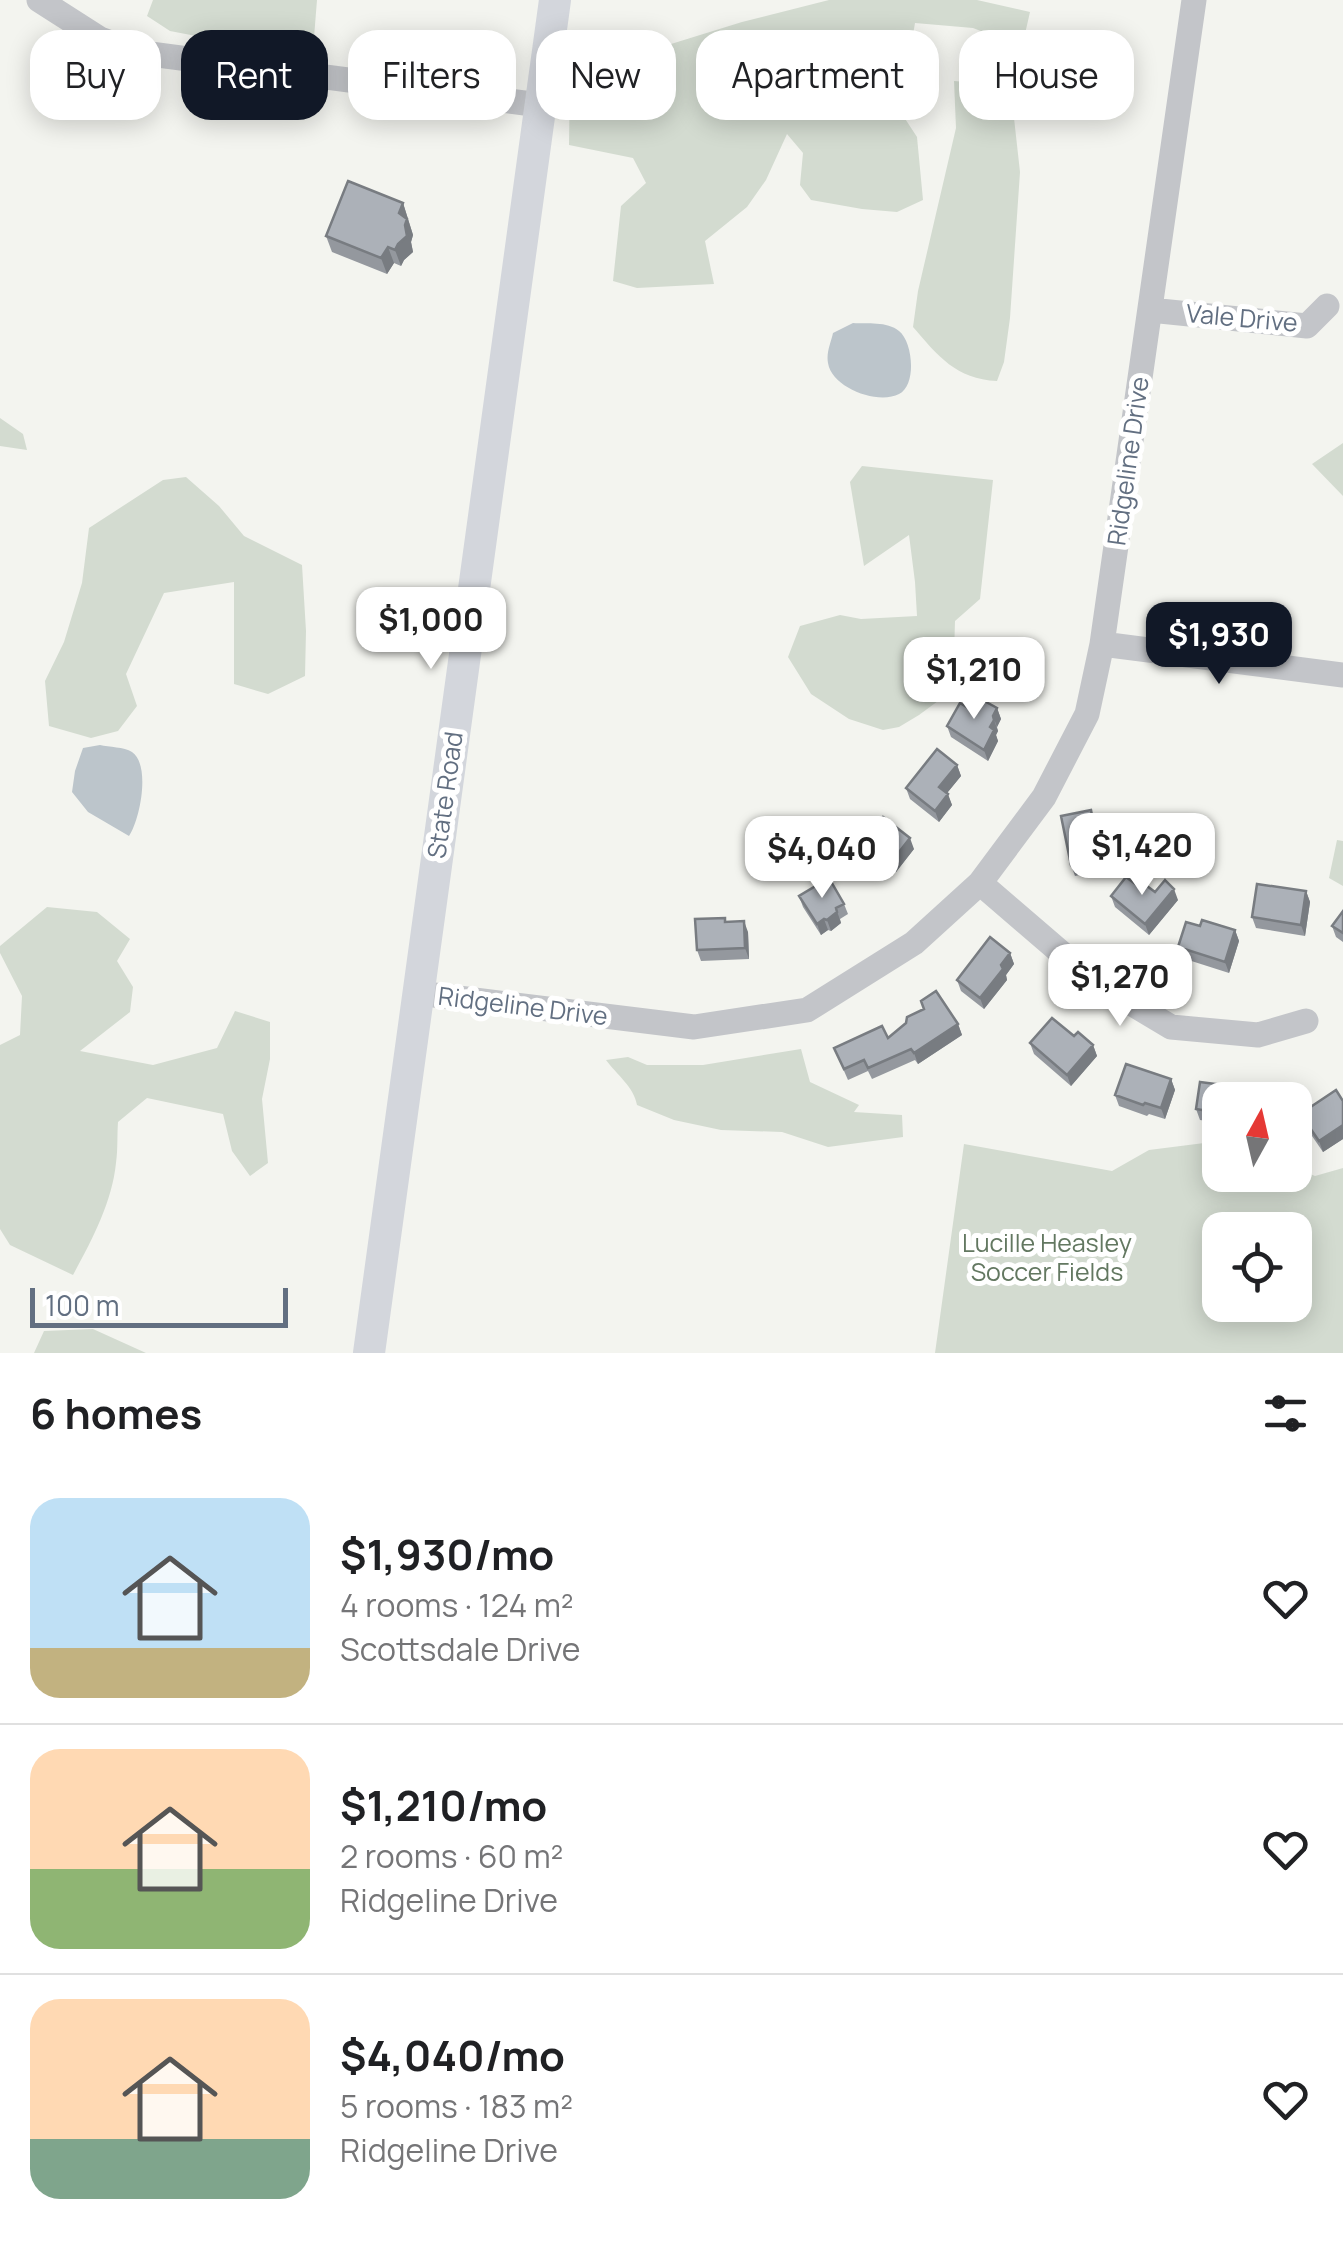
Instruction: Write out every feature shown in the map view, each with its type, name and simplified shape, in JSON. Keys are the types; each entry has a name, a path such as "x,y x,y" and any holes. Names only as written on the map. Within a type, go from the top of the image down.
{"main road":[{"name":"State Road","path":"551,30 555,0"},
{"name":"State Road","path":"368,1353 538,120"}],"street":[{"path":"38,0 100,39 135,52 536,104"},
{"name":"Ridgeline Drive","path":"418,993 694,1028 807,1010 914,943 980,883 1044,796 1087,714 1102,644 1194,0"},
{"name":"Vale Drive","path":"1150,310 1307,326 1327,306"},
{"path":"1102,644 1343,675"},
{"path":"980,883 1094,981 1171,1026 1258,1034 1306,1021"}],"green space":[{"path":"153,0 317,0 315,30 181,30 181,33 170,31 147,16"},
{"path":"829,0 977,0 1030,12 1026,30 978,30 915,23 914,30 716,30"},
{"path":"696,36 696,120 906,120 917,137 923,200 897,212 811,200 800,185 803,153 787,134 766,180 747,207 705,241 714,284 637,288 613,281 621,206 646,183 633,158 569,145 569,120 676,120 676,42"},
{"path":"954,81 959,81 959,120 1014,120 1020,172 1010,318 1004,362 997,381 959,371 913,327 956,128"},
{"path":"0,418 23,434 27,450 0,446"},
{"path":"1343,443 1343,496 1312,464"},
{"path":"862,466 993,480 980,599 955,621 953,690 899,727 883,730 849,719 811,694 788,657 800,626 840,615 861,619 917,616 909,535 864,566 850,482"},
{"path":"186,477 219,506 244,536 302,565 305,676 268,694 234,684 234,582 164,593 126,674 137,706 118,731 91,738 49,726 45,681 64,642 82,583 89,528 163,480"},
{"path":"1337,840 1343,841 1343,886 1329,878"},
{"path":"47,907 97,912 130,939 117,961 133,987 130,1012 80,1051 153,1065 217,1048 235,1011 270,1022 270,1059 262,1099 268,1163 250,1176 232,1151 223,1114 147,1098 118,1122 117,1158 106,1206 73,1275 10,1245 0,1229 0,1045 20,1035 22,996 0,946"},
{"path":"801,1049 810,1082 859,1105 854,1112 902,1115 903,1137 828,1147 782,1132 721,1130 674,1120 637,1105 629,1087 606,1060 628,1057 647,1065 703,1065"},
{"name":"Lucille Heasley Soccer Fields","path":"1202,1143 1202,1192 1312,1192 1312,1175 1343,1168 1343,1353 935,1353 964,1144 1112,1171 1149,1150"},
{"path":"93,1329 146,1353 34,1353 44,1331"}],"shaded area":[{"path":"853,323 889,326 904,336 911,373 899,394 868,396 847,387 831,372 828,355 833,333"},
{"path":"100,745 132,752 141,768 140,806 129,836 88,812 72,792 83,748"}],"building":[{"path":"348,181 403,203 399,213 407,219 407,236 395,250 388,247 381,258 326,236"},
{"path":"977,697 997,708 990,727 994,730 984,750 947,726 960,703 970,709"},
{"path":"937,749 957,765 939,787 948,794 935,811 906,788"},
{"path":"1091,810 1100,859 1071,865 1061,816"},
{"path":"883,817 910,838 892,861 872,846 878,839 871,833"},
{"path":"1126,877 1155,892 1165,880 1174,889 1145,924 1111,896"},
{"path":"829,878 844,904 817,924 799,896"},
{"path":"1257,884 1306,891 1301,925 1252,917"},
{"path":"1343,911 1343,933 1332,926"},
{"path":"725,918 725,922 744,921 745,948 697,950 695,919"},
{"path":"1202,920 1235,930 1225,962 1178,947 1186,922 1200,926"},
{"path":"990,937 1010,953 1001,965 1003,969 980,998 957,980"},
{"path":"936,991 958,1024 914,1053 911,1049 868,1068 864,1060 844,1069 834,1048 882,1026 888,1038 906,1023 907,1017 924,1009 921,1001"},
{"path":"1052,1018 1093,1045 1067,1075 1030,1043"},
{"path":"1126,1064 1171,1079 1161,1108 1115,1095"},
{"path":"1200,1082 1202,1082 1202,1110 1196,1109"},
{"path":"1336,1090 1343,1101 1343,1125 1319,1141 1312,1131 1312,1106"}]}
